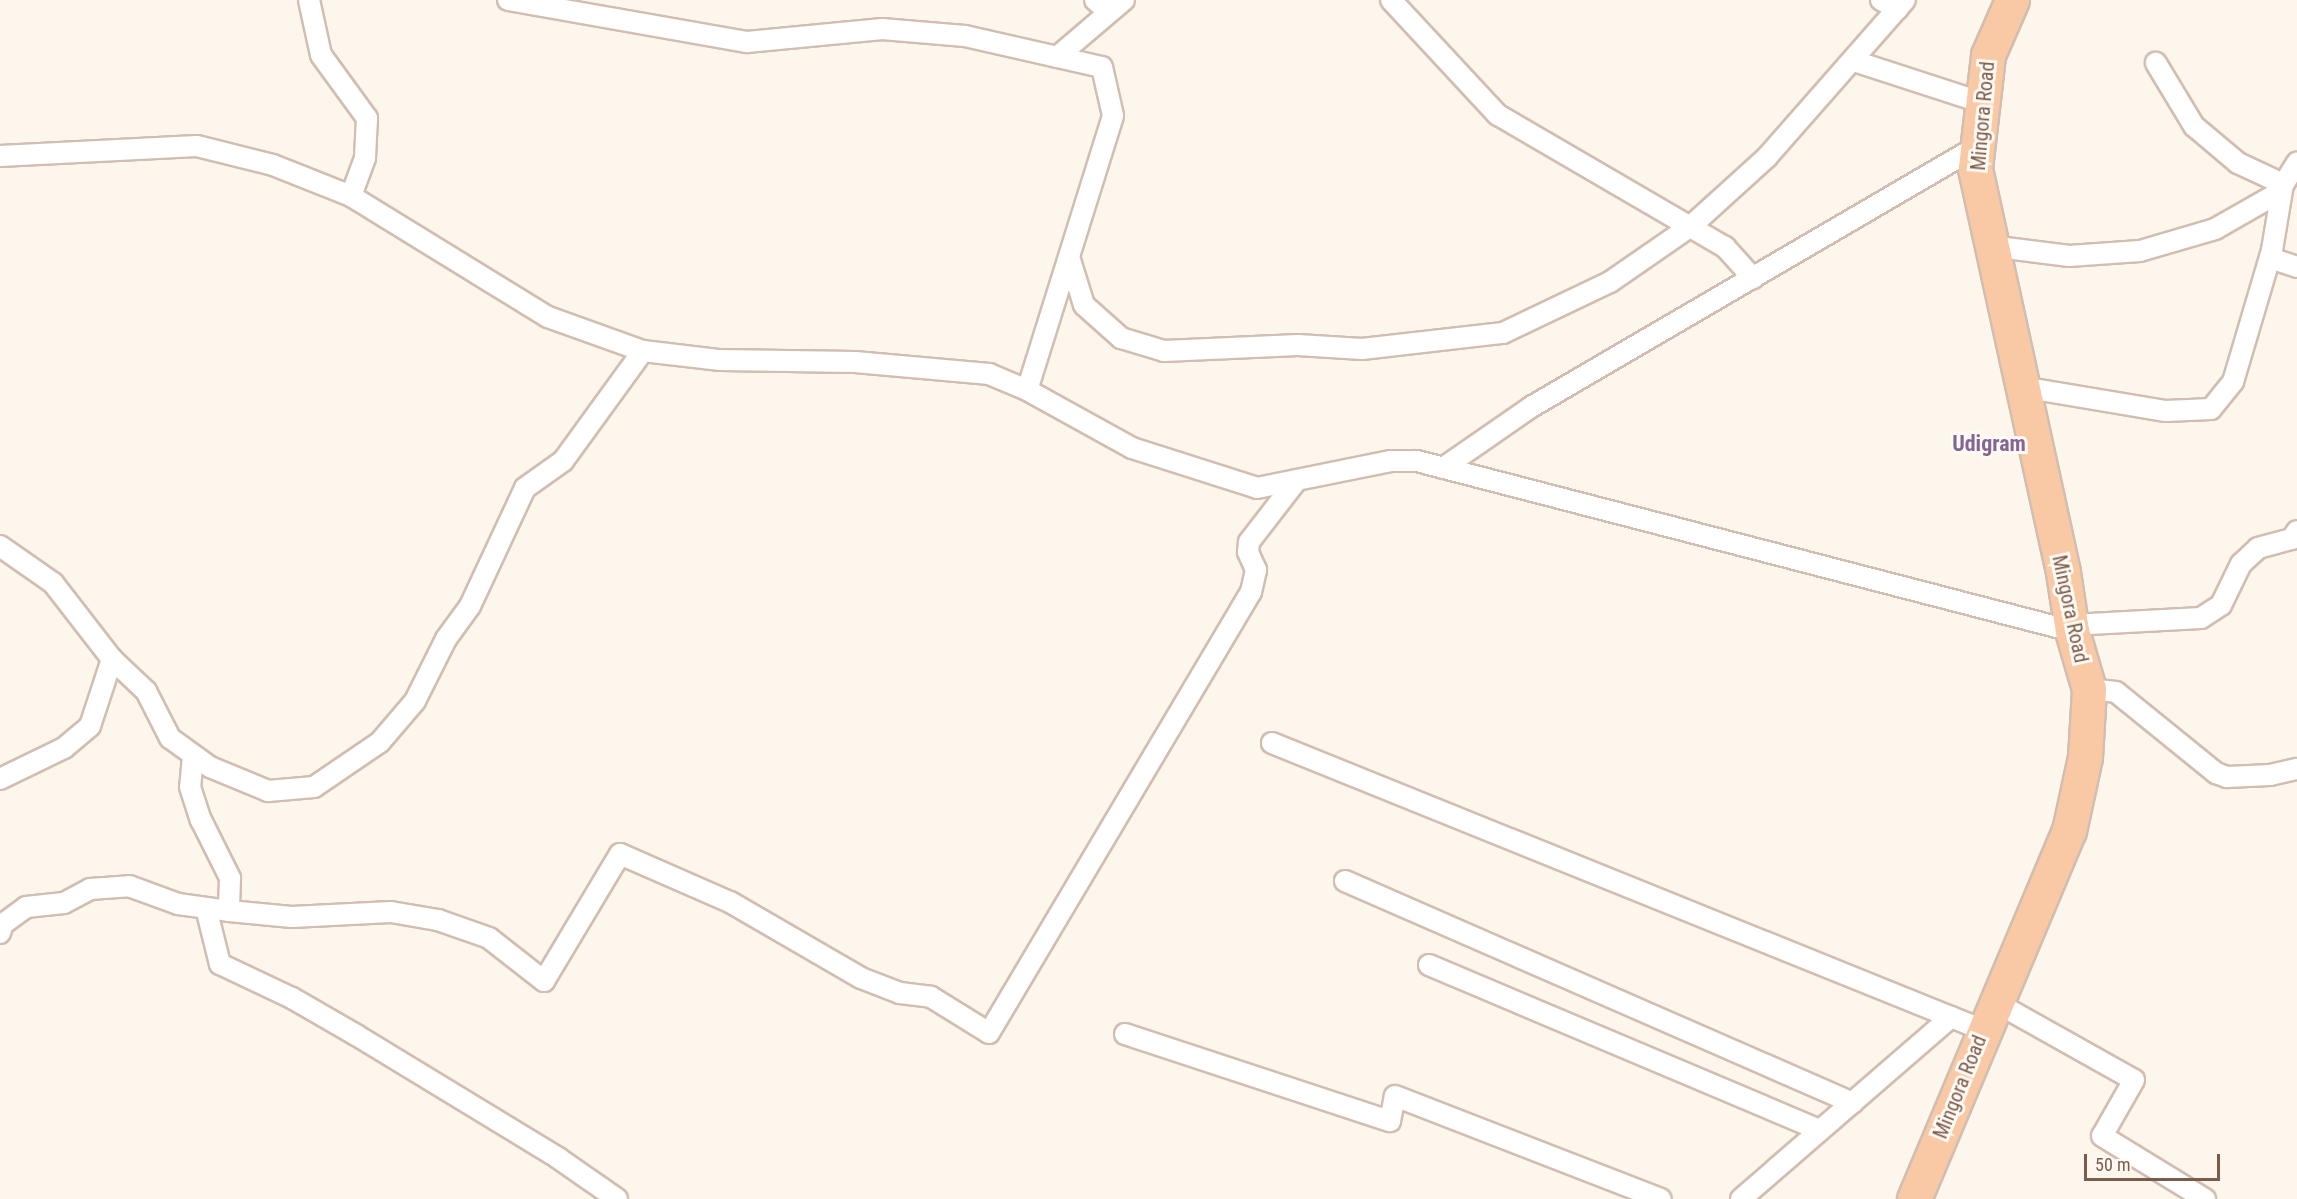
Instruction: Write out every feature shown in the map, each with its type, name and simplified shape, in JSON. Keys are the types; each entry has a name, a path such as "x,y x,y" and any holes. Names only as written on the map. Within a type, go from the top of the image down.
{"highway":[{"name":"Mingora Road","path":"1914,1199 1989,1016 2069,831 2085,757 2089,689 2071,628 1975,168 1988,55 2012,0"}],"street":[{"path":"309,0 321,55 367,118 365,158 351,196"},
{"path":"508,0 747,42 882,29 966,36 1102,67 1113,116 1070,260 1027,390"},
{"path":"1390,0 1497,115 1725,247 1753,278"},
{"path":"1070,260 1084,305 1121,338 1164,351 1298,345 1362,349 1503,333 1610,282 1691,226 1767,157 1854,61 1894,3"},
{"path":"1057,57 1109,4"},
{"path":"1854,61 1983,103"},
{"path":"2156,63 2194,126 2238,163 2283,184"},
{"path":"0,156 197,146 273,165 351,196 548,317 643,351 720,360 855,362 988,374 1027,390 1132,448 1257,488 1391,461 1418,461 2071,628 2201,618 2221,605 2241,564 2258,548 2295,538"},
{"path":"1443,468 1531,407 1978,146"},
{"path":"1990,246 2069,256 2139,251 2215,229 2278,193 2297,162"},
{"path":"2022,387 2166,411 2211,409 2232,382 2270,258 2283,184"},
{"path":"2270,258 2297,267"},
{"path":"0,546 53,583 112,659 146,691 170,738 210,767 268,791 314,787 380,742 414,701 446,639 470,606 525,488 563,460 643,351"},
{"path":"0,933 3,924 26,907 64,903 90,890 129,886 178,903 229,911 292,917 391,912 438,920 489,938 544,981 620,854 730,902 861,978 900,993 930,997 989,1033 1251,592 1256,570 1248,552 1249,542 1297,480"},
{"path":"0,779 64,748 90,726 112,659"},
{"path":"2089,689 2116,692 2216,773 2227,777 2270,775 2297,769"},
{"path":"1272,743 1951,1017 1989,1016 2134,1080 2102,1136 2205,1199"},
{"path":"193,755 190,787 201,820 230,878 229,911"},
{"path":"1345,881 1853,1103"},
{"path":"206,908 220,964 346,1030 558,1158 617,1199"},
{"path":"1429,965 1819,1130"},
{"path":"1741,1199 1951,1017"},
{"path":"1125,1034 1390,1121 1395,1096 1661,1199"}],"district":[{"name":"Udigram","path":"1989,444"}]}
